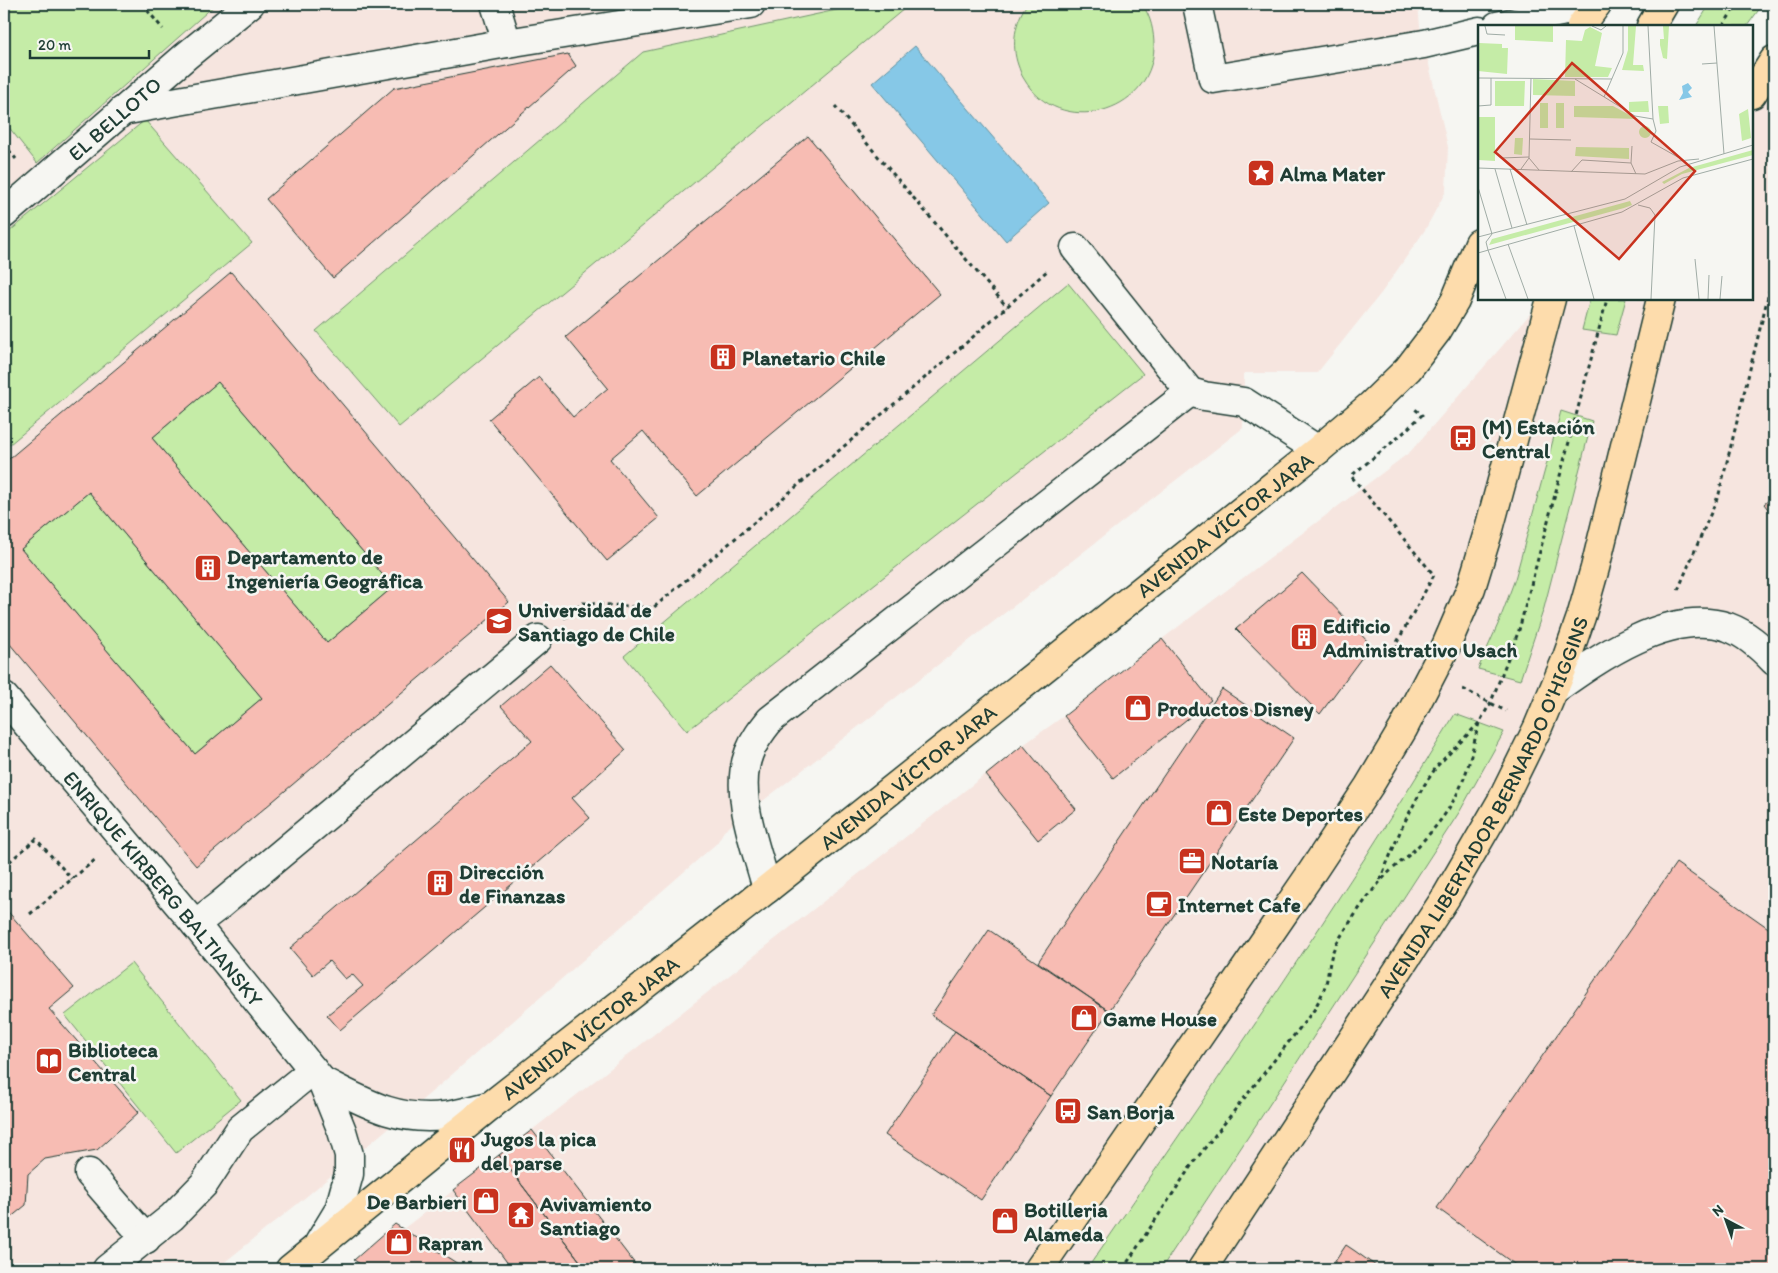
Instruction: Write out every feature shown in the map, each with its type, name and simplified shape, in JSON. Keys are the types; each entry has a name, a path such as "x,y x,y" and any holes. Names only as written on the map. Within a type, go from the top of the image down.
{"main road":[{"path":"1582,25 1598,4"},
{"path":"1652,25 1664,4"},
{"path":"1753,92 1774,60"},
{"name":"AVENIDA VÍCTOR JARA","path":"290,1269 490,1106 768,889 1318,450 1391,387 1408,369 1442,324 1455,301 1478,245"},
{"path":"1039,1269 1369,786 1403,728 1446,646 1471,588 1489,529 1551,300"},
{"name":"AVENIDA LIBERTADOR BERNARDO O'HIGGINS","path":"1202,1269 1451,888 1501,802 1538,727 1581,617 1595,568 1661,300"}],"street":[{"name":"EL BELLOTO","path":"4,214 122,111 250,4"},
{"path":"495,4 507,43"},
{"path":"122,111 507,43 751,4"},
{"path":"1196,4 1213,79 1424,44 1478,31"},
{"path":"1502,25 1598,4"},
{"path":"1075,248 1190,392 1244,402 1318,450"},
{"path":"768,889 746,814 744,774 755,740 770,720 1190,392"},
{"path":"1554,690 1618,647 1672,627 1693,623 1729,627 1761,647 1774,661"},
{"path":"195,924 538,639"},
{"name":"ENRIQUE KIRBERG BALTIANSKY","path":"4,697 195,924 317,1075 342,1131 350,1155 349,1174 339,1210 316,1247"},
{"path":"108,1269 172,1217 204,1184 240,1129 317,1075"},
{"name":"ENRIQUE KIRBERG BALTIANSKY","path":"317,1075 373,1107 406,1116 446,1116 490,1106"},
{"path":"89,1173 146,1239"}],"path":[{"path":"1724,25 1737,4"},
{"path":"836,106 1007,306"},
{"path":"583,603 653,608 1045,272"},
{"path":"1672,627 1674,599 1719,494 1774,272"},
{"path":"1379,883 1402,827 1423,787 1437,766 1478,723 1491,702 1519,630 1607,300"},
{"path":"1391,387 1422,415 1351,476 1434,576 1395,646 1432,673 1538,727"},
{"path":"1123,1269 1193,1163 1314,1010 1327,980 1329,962 1334,947 1379,883 1412,853 1445,814 1464,780 1472,754 1478,723"},
{"path":"4,856 9,862 36,839 72,879 30,914"}],"shaded area":[{"name":"Universidad de Santiago de Chile","path":"4,4 1418,4 1420,26 1448,147 1446,191 1425,230 1382,292 1317,373 1244,373 1243,428 724,831 717,843 440,1085 216,1269 4,1269"},
{"path":"1774,51 1774,1269 351,1269 532,1130 1023,745 1064,716 1162,639 1410,452 1542,300 1753,300 1753,72"}],"green space":[{"path":"4,4 216,4 37,163 4,121"},
{"path":"864,4 910,4 399,427 316,331 643,52"},
{"path":"1027,4 1142,4 1151,24 1154,47 1149,70 1138,89 1121,103 1101,111 1080,113 1058,108 1039,97 1022,76 1016,57 1015,33"},
{"path":"1710,4 1763,4 1748,25 1697,25"},
{"path":"145,120 252,243 4,449 4,236"},
{"path":"1068,283 1143,374 687,731 624,656"},
{"path":"1590,300 1626,300 1616,335 1582,330"},
{"path":"218,382 393,587 327,643 152,438"},
{"path":"1561,411 1592,421 1544,608 1520,680 1478,669 1499,622 1515,579"},
{"path":"89,492 262,698 195,754 21,549"},
{"path":"1455,714 1504,732 1460,811 1161,1269 1087,1269 1321,925"},
{"path":"131,963 241,1100 176,1153 65,1015"}],"water":[{"path":"915,46 1049,203 1006,241 872,83"}],"building":[{"path":"568,54 576,66 333,278 266,199 394,88"},
{"name":"Planetario Chile","path":"808,136 940,294 697,496 643,431 610,459 659,518 607,561 489,419 539,377 573,417 608,388 566,337"},
{"name":"Departamento de Ingeniería Geográfica","path":"231,272 509,602 196,866 4,637 4,463","holes":["218,382 393,587 327,643 152,438","89,492 262,698 195,754 21,549"]},
{"path":"1774,496 1774,517 1764,504"},
{"name":"Edificio Administrativo Usach","path":"1302,573 1371,645 1320,714 1236,629"},
{"name":"Productos Disney","path":"1162,639 1211,700 1113,778 1064,716"},
{"name":"Dirección de Finanzas","path":"550,664 626,750 572,798 590,818 340,1030 327,1015 363,986 352,974 345,979 329,961 313,975 290,948 532,741 501,706"},
{"path":"1222,689 1294,738 1109,1011 1038,962"},
{"path":"1023,745 1076,809 1038,840 986,775"},
{"path":"1676,863 1774,932 1774,1269 1521,1269 1437,1208"},
{"name":"Biblioteca Central","path":"4,907 74,988 49,1009 139,1112 97,1150 45,1159 28,1174 26,1205 4,1223"},
{"path":"989,930 1109,1011 1051,1096 931,1015"},
{"path":"955,1031 1051,1096 981,1200 885,1135"},
{"path":"532,1130 635,1264 628,1269 586,1269 499,1155"},
{"path":"499,1155 586,1269 512,1269 453,1190"},
{"name":"Rapran","path":"395,1224 466,1269 368,1269 354,1260"},
{"path":"1346,1245 1355,1251 1380,1269 1330,1269"}],"place":[{"name":"Alma Mater","path":"1261,173"},
{"name":"Planetario Chile","path":"723,357"},
{"name":"(M) Estación Central","path":"1463,438"},
{"name":"Departamento de Ingeniería Geográfica","path":"208,568"},
{"name":"Universidad de Santiago de Chile","path":"499,621"},
{"name":"Edificio Administrativo Usach","path":"1304,637"},
{"name":"Productos Disney","path":"1138,708"},
{"name":"Este Deportes","path":"1219,813"},
{"name":"Notaría","path":"1192,861"},
{"name":"Dirección de Finanzas","path":"440,883"},
{"name":"Internet Cafe","path":"1159,904"},
{"name":"Game House","path":"1084,1018"},
{"name":"Biblioteca Central","path":"49,1061"},
{"name":"San Borja","path":"1068,1111"},
{"name":"Jugos la pica del parse","path":"462,1150"},
{"name":"De Barbieri","path":"486,1201"},
{"name":"Avivamiento Santiago","path":"521,1215"},
{"name":"Botilleria Alameda","path":"1005,1221"},
{"name":"Rapran","path":"399,1242"}]}
